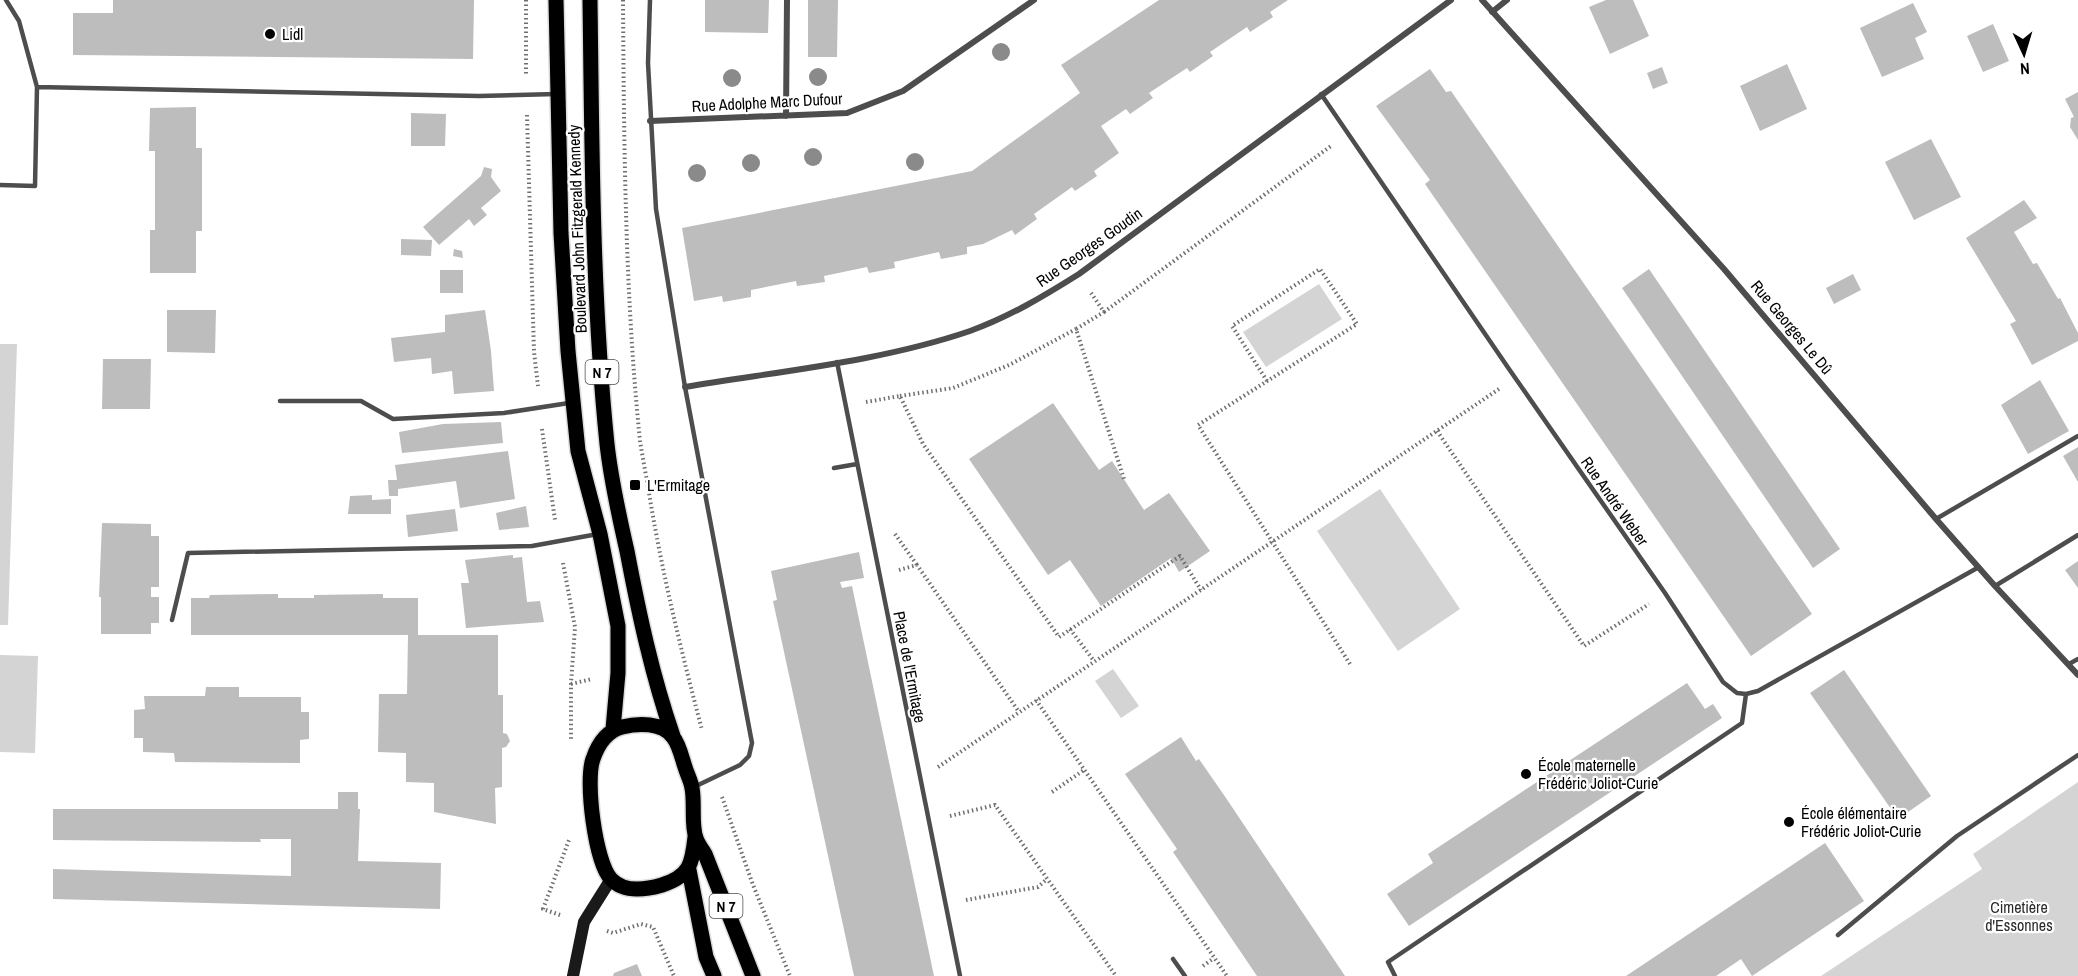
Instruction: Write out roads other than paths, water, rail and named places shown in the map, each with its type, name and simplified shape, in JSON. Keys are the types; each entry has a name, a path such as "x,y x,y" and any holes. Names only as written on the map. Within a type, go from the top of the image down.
{"main road":[{"name":"Boulevard John Fitzgerald Kennedy","path":"556,0 561,233 572,403 578,451 600,534 618,626 618,673 613,729"},
{"name":"Boulevard John Fitzgerald Kennedy","path":"590,0 594,229 608,446 617,503 651,668 692,788 695,837 689,870"},
{"path":"673,736 656,726 637,723 613,729 604,737 590,769 592,809 601,863 611,879 626,888 648,889 670,882 689,870"},
{"name":"N 7","path":"695,837 705,854 753,976"},
{"name":"N 7","path":"689,870 706,957 714,976"},
{"path":"573,976 584,922 611,879"}],"street":[{"path":"786,116 787,0"},
{"name":"Rue Adolphe Marc Dufour","path":"650,122 847,113 903,91 1034,0"},
{"name":"Rue Georges Goudin","path":"685,387 912,349 972,330 1026,307 1079,274 1451,0"},
{"name":"Rue Georges Le Dû","path":"1482,0 1724,269 1936,519 2078,675"},
{"path":"1492,12 1507,0"}],"lane":[{"path":"0,185 34,186 37,87 19,21 6,0"},
{"path":"650,0 648,63 656,209 685,387 752,743 749,756 740,765 692,788"},
{"path":"37,87 479,96 557,94"},
{"name":"Rue André Weber","path":"1321,94 1665,593 1723,682 1737,693 1746,694"},
{"name":"Place de l'Ermitage","path":"837,362 960,976"},
{"path":"280,401 361,400 393,418 504,413 572,403"},
{"path":"1936,519 2078,436"},
{"path":"834,468 857,464"},
{"path":"172,620 188,553 532,546 600,534"},
{"path":"1995,586 2078,535"},
{"path":"1395,976 1388,962 1742,723 1746,694 1758,691 1979,567"},
{"path":"2069,664 2078,659"},
{"path":"1838,936 1957,836 2078,755"},
{"path":"1173,959 1182,975"}],"place":[{"name":"Lidl","path":"270,34"},
{"name":"L'Ermitage","path":"635,485"},
{"name":"École maternelle Frédéric Joliot-Curie","path":"1526,774"},
{"name":"École élémentaire Frédéric Joliot-Curie","path":"1789,822"}],"park label":[{"name":"Cimetière d'Essonnes","path":"2019,916"}]}
